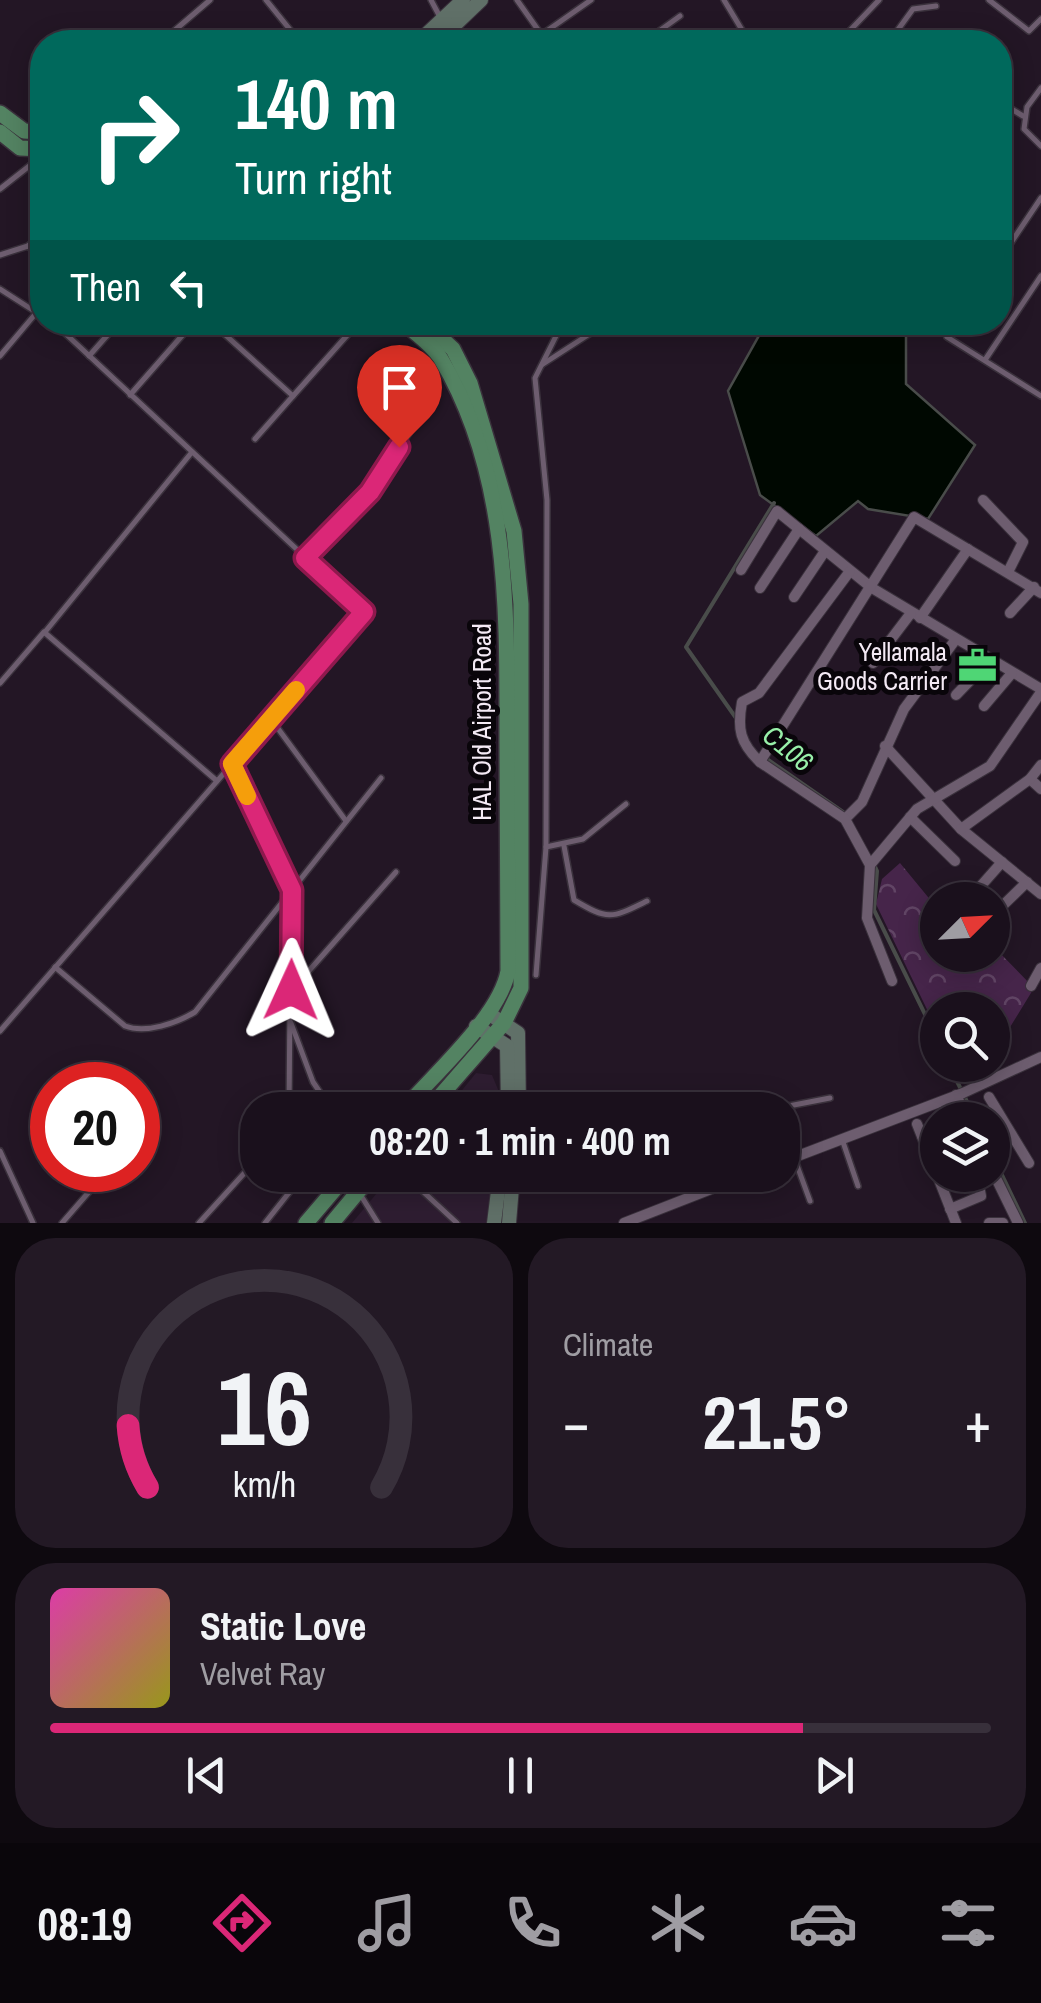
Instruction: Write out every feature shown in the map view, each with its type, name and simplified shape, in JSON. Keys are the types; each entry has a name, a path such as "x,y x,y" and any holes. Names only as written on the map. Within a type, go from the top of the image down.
{"main road":[{"path":"0,113 30,131"},
{"path":"0,132 20,148 30,150"},
{"name":"HAL Old Airport Road","path":"417,335 439,355 456,388 488,478 498,532 507,606 508,971 505,988 488,1013 419,1092"},
{"name":"HAL Old Airport Road","path":"438,335 453,349 470,383 514,531 521,604 521,988 499,1029 444,1092"},
{"path":"306,1223 332,1192"},
{"path":"332,1223 358,1192"}],"street":[{"path":"431,30 463,0"},
{"path":"450,30 481,0"},
{"path":"983,500 1022,542 1008,572"},
{"path":"741,570 776,512 872,588 1041,690 990,766 910,817 870,865"},
{"path":"760,762 914,517 1038,590 1010,613"},
{"path":"760,588 799,529"},
{"path":"873,663 968,549"},
{"path":"794,597 826,551"},
{"path":"850,571 759,693 742,702 738,726 744,746 760,762 848,816 870,865 867,918 892,981"},
{"path":"848,816 862,802 885,746 918,687 956,640"},
{"path":"956,695 990,661"},
{"path":"984,706 1012,673"},
{"path":"885,746 961,829 1041,894"},
{"path":"961,829 1030,779 1041,764"},
{"path":"1030,779 1041,789"},
{"path":"910,817 956,861"},
{"path":"984,882 1002,862"},
{"path":"1010,899 1027,882"},
{"path":"1031,986 1041,968"},
{"path":"488,1013 499,1029"},
{"path":"476,1026 518,1034 516,1092"},
{"path":"800,1155 1041,1058"},
{"path":"956,1095 959,1102"},
{"path":"989,1097 1030,1163"},
{"path":"917,1124 920,1131"},
{"path":"494,1223 498,1192"},
{"path":"510,1223 513,1192"},
{"path":"624,1223 703,1192"},
{"path":"943,1192 956,1223"},
{"path":"950,1210 981,1196 980,1192"},
{"path":"1003,1192 1018,1223"},
{"path":"989,1223 1003,1223"}],"lane":[{"path":"175,30 210,0"},
{"path":"266,0 290,30"},
{"path":"430,0 442,20"},
{"path":"517,0 538,30"},
{"path":"548,30 591,0"},
{"path":"724,0 742,30"},
{"path":"850,30 879,0"},
{"path":"989,0 1029,31 1041,19"},
{"path":"899,30 914,9 936,6"},
{"path":"662,29 680,16"},
{"path":"1041,88 1023,116 1024,130 1041,146"},
{"path":"1012,109 1023,116"},
{"path":"0,189 30,163"},
{"path":"1012,241 1041,198"},
{"path":"0,255 28,246"},
{"path":"1012,320 1041,276"},
{"path":"0,289 30,308"},
{"path":"0,356 30,324"},
{"path":"0,1031 364,612 66,335"},
{"path":"89,356 106,335"},
{"path":"130,394 182,335"},
{"path":"226,335 293,396"},
{"path":"255,439 348,335"},
{"path":"536,975 546,848 547,500 535,378 556,335"},
{"path":"541,366 588,335"},
{"path":"948,335 1040,391"},
{"path":"985,360 1002,335"},
{"path":"305,558 370,492 427,406 428,391 407,359"},
{"path":"0,683 192,452"},
{"path":"44,632 217,782"},
{"path":"271,718 347,821"},
{"path":"232,764 292,890 289,1092"},
{"path":"56,968 125,1026 135,1030 184,1019 195,1012 381,778"},
{"path":"546,848 584,839 626,804"},
{"path":"564,846 574,900 600,915 614,917 647,901"},
{"path":"291,990 396,872"},
{"path":"290,1020 320,1092"},
{"path":"800,1104 830,1098"},
{"path":"842,1139 858,1186"},
{"path":"0,1152 33,1223"},
{"path":"199,1223 240,1178"},
{"path":"800,1182 810,1201"},
{"path":"62,1223 89,1192"},
{"path":"265,1223 290,1192"},
{"path":"358,1192 378,1223"},
{"path":"424,1192 458,1223"}],"shaded area":[{"path":"759,335 906,335 906,384 975,445 928,519 868,509 858,501 816,536 760,495 728,391"},
{"path":"476,1073 492,1075 499,1092 461,1092"},
{"path":"378,1192 491,1192 486,1223 352,1223"}],"green space":[{"path":"900,863 920,887 920,972 1010,972 1010,963 1034,988 1010,1027 1010,992 920,995 876,904 882,879"}],"waterway":[{"name":"C106","path":"736,718 686,647 774,503"},
{"name":"C106","path":"764,757 843,812"},
{"name":"C106","path":"873,862 877,871 874,910 920,1004"},
{"name":"C106","path":"957,1082 967,1102"},
{"name":"C106","path":"1010,1192 1025,1223"}],"slow traffic":[{"path":"247,796 232,764 296,690"}],"place":[{"name":"Yellamala Goods Carrier","path":"977,666"}],"route":[{"path":"291,990 292,890 232,764 364,612 305,558 370,492 399,447"}]}
